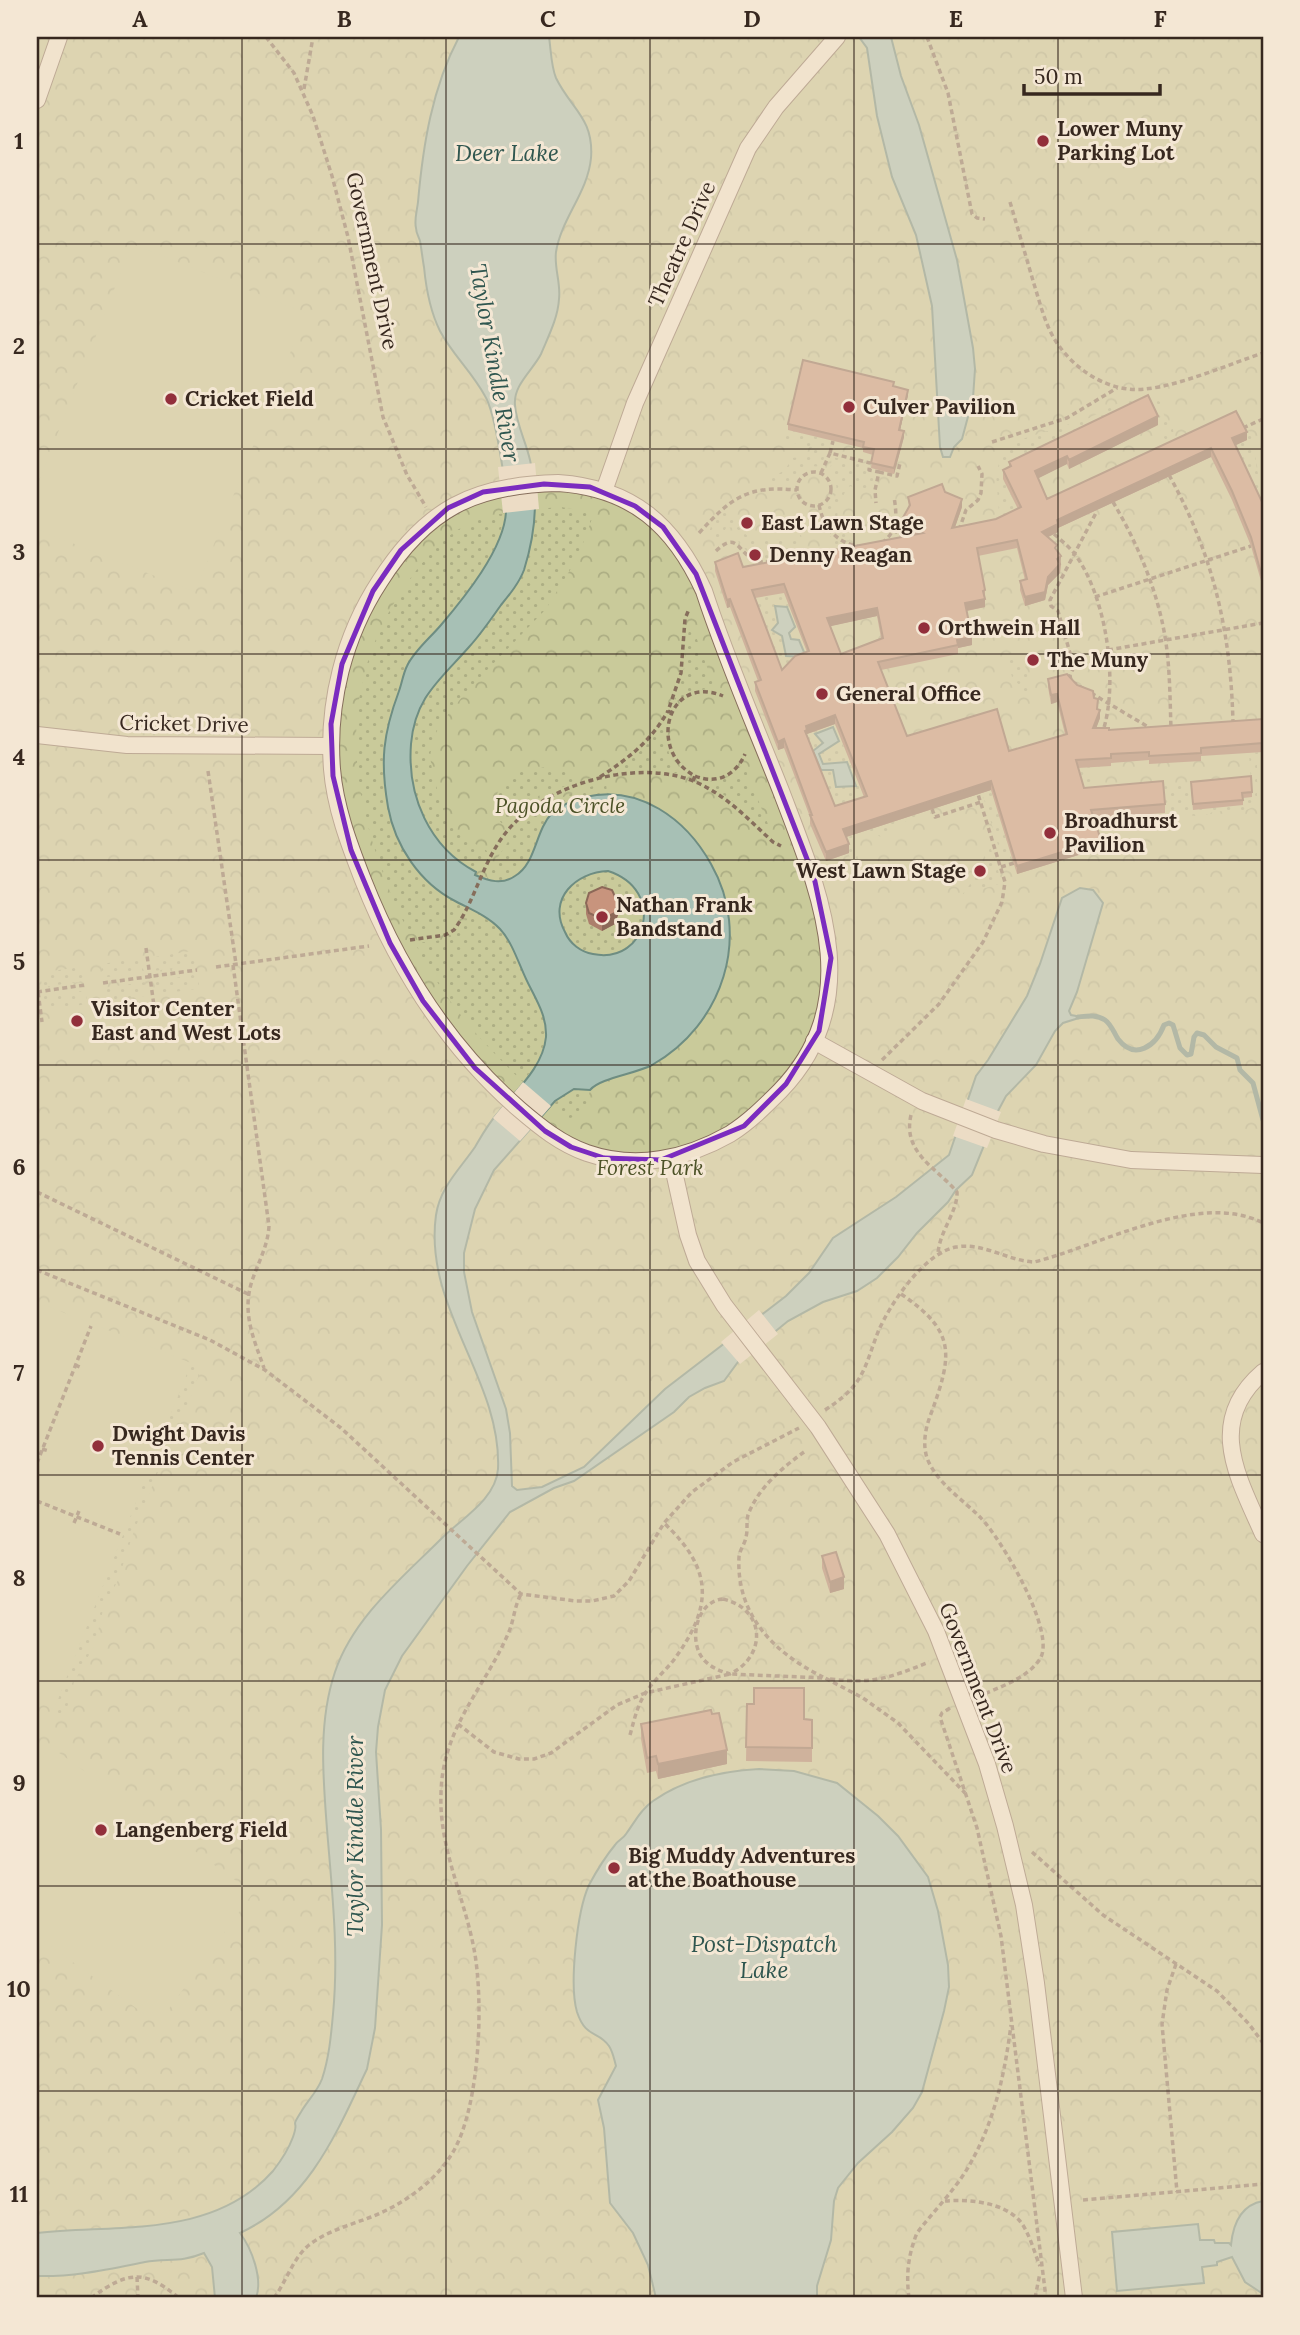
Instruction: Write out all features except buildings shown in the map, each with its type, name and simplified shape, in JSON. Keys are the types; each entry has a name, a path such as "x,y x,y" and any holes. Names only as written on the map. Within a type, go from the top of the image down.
{"street":[{"path":"37,100 59,37"},
{"name":"Theatre Drive","path":"604,491 635,403 748,148 776,107 837,37"},
{"path":"544,484 581,485 604,491 648,514 676,540 687,556 704,591 802,845 822,905 831,958 827,1001 814,1041 786,1084 744,1125 719,1140 671,1158 637,1161 604,1158 571,1147 536,1123 475,1068 441,1026 417,992 371,901 343,825 333,776 331,746 333,708 342,664 359,619 373,591 401,550 434,518 466,498 493,490 544,484"},
{"name":"Cricket Drive","path":"37,735 127,745 331,746"},
{"path":"814,1041 899,1090 956,1116 1044,1144 1131,1160 1263,1165"},
{"name":"Government Drive","path":"671,1158 688,1235 697,1261 709,1283 818,1427 887,1534 941,1643 987,1764 1024,1905 1038,1996 1074,2298"},
{"path":"1263,1372 1241,1398 1229,1438 1238,1471 1263,1534"}],"path":[{"path":"266,37 302,37"},
{"name":"Government Drive","path":"266,37 303,91 332,176 348,237 383,417 393,447 422,500"},
{"path":"303,91 313,37"},
{"path":"927,37 948,93 972,214 985,219"},
{"path":"1010,202 1053,337 1062,350 1089,374 1118,388 1133,390 1160,387 1263,353"},
{"path":"992,442 1067,418 1118,388"},
{"path":"1241,429 1263,419"},
{"path":"821,473 833,441"},
{"path":"830,453 870,463 869,470 897,476 900,463"},
{"path":"957,535 966,510 978,500 981,493 982,474 978,466"},
{"path":"876,503 875,490 879,472"},
{"path":"821,473 829,480 831,491 827,500 812,506 803,501 797,490 798,482 806,474 821,473"},
{"path":"1169,475 1187,508 1208,560 1226,630 1233,730"},
{"path":"699,533 724,507 749,493 769,488 797,490"},
{"path":"875,546 883,542 893,530 897,518 894,497"},
{"path":"1113,502 1138,550 1166,640 1171,734"},
{"path":"819,505 825,524 835,537 850,544 868,547"},
{"path":"1097,511 1050,600 1051,606 1058,611 1074,667 1070,675 1071,681 1151,729"},
{"path":"893,530 915,544"},
{"path":"1054,534 1074,553 1095,597 1108,650 1110,704 1101,736"},
{"path":"716,551 725,543 734,542 755,560 767,563 793,556 799,566"},
{"path":"883,542 884,549"},
{"path":"1095,597 1251,546"},
{"path":"689,609 685,619 681,673 670,712 670,750 679,764 694,778 741,811 773,842 781,846"},
{"path":"1108,650 1263,623"},
{"path":"595,780 642,747 680,701 694,693 706,691 723,696"},
{"path":"410,940 449,933 457,925 497,845 524,815 548,797 595,780 630,773 652,772 707,779 726,776 737,769 745,754"},
{"path":"208,771 269,1226 266,1247 248,1294 248,1320 265,1370"},
{"path":"881,1061 939,1004 983,942 995,919 1006,887 978,794"},
{"path":"932,809 935,817 981,802"},
{"path":"1001,867 1014,863"},
{"path":"215,967 369,946"},
{"path":"146,948 154,1006"},
{"path":"103,983 197,970"},
{"path":"37,984 42,1022"},
{"path":"37,992 85,985"},
{"path":"911,1115 910,1136 916,1150 924,1162 957,1192 956,1202 940,1239 938,1254"},
{"path":"37,1192 248,1294"},
{"path":"827,1409 845,1396 861,1376 884,1319 901,1294 938,1254 953,1248 971,1247 1024,1262 1034,1262 1177,1217 1229,1213 1263,1223"},
{"path":"37,1270 209,1340 265,1370 341,1428 521,1594 576,1601 614,1596 629,1581 664,1523 692,1492 713,1476 799,1427"},
{"path":"901,1294 934,1322 946,1344 946,1367 926,1431 929,1462 941,1480 992,1530 1004,1547 1028,1597 1043,1640 1042,1654 1032,1667 1008,1683 980,1696"},
{"path":"37,1463 91,1326"},
{"path":"66,1366 82,1368"},
{"path":"42,1449 50,1451"},
{"path":"458,1724 494,1752 519,1759 542,1758 617,1705 645,1693 738,1670 752,1655 757,1640 740,1564 747,1517 753,1504 775,1475 804,1452"},
{"path":"37,1501 120,1534"},
{"path":"74,1523 79,1511"},
{"path":"664,1523 685,1542 702,1576 695,1638 701,1656 713,1668 730,1674 859,1682 900,1675 929,1662"},
{"path":"274,2298 308,2246 333,2230 371,2217 399,2203 435,2175 454,2149 467,2119 475,2067 479,2014 478,1978 474,1948 452,1872 441,1816 441,1791 444,1767 458,1724 509,1632 521,1594"},
{"path":"630,1735 645,1693 679,1653 707,1605 723,1599 743,1605 776,1648 805,1668 863,1698 898,1723 966,1794"},
{"path":"948,1709 940,1717 977,1828 1006,1967 1046,2298"},
{"path":"1032,1852 1103,1915 1217,1991 1249,2024 1263,2043"},
{"path":"1175,1964 1167,1990 1162,2024 1177,2192"},
{"path":"909,2298 907,2269 913,2243 923,2225 944,2201 978,2151 1003,2082 1012,2020"},
{"path":"1083,2200 1263,2184"},
{"path":"944,2201 963,2200 991,2205 1018,2220 1042,2269 1035,2298"},
{"path":"1042,2269 1053,2267"},
{"path":"91,2298 114,2283 137,2277 150,2278 179,2298"},
{"path":"137,2277 138,2298"}],"highlighted area":[{"path":"544,484 590,487 635,506 663,527 696,574 814,877 831,958 819,1031 786,1084 744,1126 661,1160 604,1158 571,1147 545,1131 475,1068 423,1001 390,943 351,850 333,776 331,724 342,664 373,591 401,550 448,508 483,492"}],"green space":[{"name":"Forest Park","path":"37,37 1263,37 1263,2298 37,2298"},
{"name":"Cricket Field","path":"132,244 306,313 195,592 37,529 37,486"},
{"path":"1153,398 1160,402 1165,418 1173,429 1175,448 1170,450 1148,404 1003,479 1021,516 1000,527 996,473 1006,447 1019,440 1089,418 1117,404"},
{"path":"788,430 830,440 821,467 805,468 788,485 771,484 772,476 785,470 792,458 808,456 813,450 812,447 785,441 783,438"},
{"path":"1250,431 1258,473 1263,479 1263,512 1217,462 1193,465 1246,440 1244,434"},
{"path":"832,457 867,464 865,471 875,473 870,493 850,486 840,503 838,523 848,528 849,540 832,530 824,517 836,491 836,483 830,472"},
{"path":"561,507 594,513 578,557 546,609 466,692 439,726 433,740 430,756 433,776 444,811 461,835 487,851 476,872 455,858 437,839 424,817 415,793 411,768 411,743 416,718 426,694 520,578 528,552 535,509"},
{"path":"726,509 743,531 757,540 801,535 804,553 811,557 831,553 833,548 830,536 851,548 800,565 799,553 791,549 771,559 757,559 756,555 751,556 738,541 741,533 735,527 726,528 719,541 711,540 711,527"},
{"path":"506,513 496,545 486,564 456,607 406,667 384,770 394,828 419,873 449,898 462,904 447,928 410,934 377,856 359,782 356,746 364,676 375,642 391,609 431,553 464,526 476,520"},
{"path":"858,579 810,597 809,659 787,686 754,602 756,599"},
{"path":"690,620 715,689 696,690 675,702 684,668"},
{"path":"1015,652 1019,663 1024,662 1032,691 1028,695 1012,677 1006,655"},
{"path":"664,722 669,754 685,775 654,769 616,772 646,746"},
{"path":"835,724 863,796 934,773 834,811 805,731"},
{"path":"1260,752 1257,763 1257,805 1242,812 1215,811 1201,817 1172,812 1164,823 1153,824 1134,819 1115,828 1091,817 1070,768 1090,767 1094,812 1108,817 1164,813 1162,785 1191,782 1193,809 1252,798 1249,753"},
{"path":"743,763 772,834 770,836 736,803 706,783 732,776"},
{"path":"546,767 565,771 575,782 546,794 543,791 534,801 529,798 522,799 519,804 520,812 516,815 513,813 505,826 499,820 495,807 502,785 517,773"},
{"name":"Pagoda Circle","path":"606,782 607,794 575,800 550,818 521,872 507,880 486,880 509,841 533,815 564,797"},
{"path":"1000,787 996,805 1012,859 1004,860 982,793"},
{"path":"924,811 925,815 898,827 888,843 874,832 858,838 856,848 861,875 858,879 845,844 848,837"},
{"path":"990,846 1002,883 962,895 976,876 979,879 988,870 984,856 986,847"},
{"path":"602,871 618,874 632,883 641,897 644,913 641,929 632,943 618,952 602,955 586,952 572,943 563,929 560,913 563,897 572,883 586,874"},
{"path":"473,909 504,933 542,1011 546,1028 543,1050 523,1082 463,1018 415,943 450,937 461,927"},
{"path":"191,951 196,962 191,966 153,971 155,957"},
{"path":"140,958 144,972 108,977 102,975 102,964"},
{"path":"82,967 84,977 79,982 42,987 43,972"},
{"path":"193,975 198,978 199,986 196,989 160,994 156,990 155,981"},
{"path":"145,982 145,996 106,1000 104,990 109,987"},
{"path":"80,991 86,994 87,1004 49,1010 44,1004 43,996"},
{"path":"574,1089 590,1090 582,1112 568,1118 551,1106"},
{"name":"Dwight Davis Tennis Center","path":"37,1302 191,1363 54,1709 37,1702"},
{"path":"191,1363 198,1364 200,1372 134,1531 118,1580 103,1610 95,1644 74,1682 67,1708 60,1715 54,1709"},
{"name":"Langenberg Field","path":"51,1747 253,1893 158,2024 37,1936 37,1767"}],"water":[{"path":"459,37 549,37 554,73 585,123 591,144 591,158 585,182 563,228 556,252 559,293 555,320 541,354 520,384 515,398 517,419 533,474 534,516 528,557 514,588 478,637 423,701 413,728 411,744 417,801 424,818 445,849 476,872 475,875 500,881 510,879 522,871 546,820 563,805 585,797 605,794 642,801 674,820 701,848 723,892 729,920 729,949 724,976 713,1003 697,1027 677,1048 652,1065 602,1082 590,1090 574,1089 555,1101 494,1170 475,1209 464,1253 464,1272 472,1312 506,1409 510,1433 512,1486 517,1490 542,1487 584,1467 665,1389 786,1296 809,1273 833,1238 896,1197 949,1155 976,1076 1027,996 1062,898 1080,888 1093,890 1103,903 1069,1011 1071,1015 1082,1017 1063,1023 1055,1031 1036,1065 1006,1096 972,1175 877,1278 857,1291 823,1302 788,1321 738,1362 724,1381 689,1397 674,1412 574,1481 554,1488 510,1512 402,1656 385,1690 378,1727 376,1752 381,1829 382,1925 375,2028 367,2069 331,2141 302,2184 285,2203 240,2233 255,2264 258,2282 256,2298 215,2298 212,2267 204,2253 188,2258 145,2262 78,2274 37,2276 37,2233 131,2227 193,2218 222,2208 249,2193 273,2171 287,2150 296,2121 322,2079 328,2055 335,1991 333,1898 323,1750 326,1710 335,1672 343,1652 366,1616 395,1584 476,1508 496,1480 496,1436 477,1374 451,1313 441,1281 435,1249 436,1215 451,1179 540,1059 546,1037 545,1023 505,935 495,924 442,893 420,874 411,862 391,821 384,776 386,734 407,666 461,601 491,557 504,526 506,512 500,452 489,405 480,387 440,331 429,299 415,225 430,117","holes":["608,871 627,880 638,894 643,909 643,924 637,938 626,948 612,954 593,954 576,947 567,936 560,920 562,898 568,890 585,876 596,873"]},
{"path":"859,37 891,37 957,260 975,369 973,398 962,439 954,447 950,457 943,457 940,447 932,306 916,235 892,177 877,116 867,48"},
{"path":"775,606 787,607 795,627 789,633 791,639 799,640 806,657 786,656 782,636 772,630 778,623"},
{"path":"833,727 839,741 819,754 823,764 847,762 856,786 836,787 833,770 821,770 813,751 823,743 815,734"},
{"name":"Post-Dispatch Lake","path":"759,1769 794,1771 837,1783 898,1836 928,1877 938,1911 948,1965 949,1987 922,2092 913,2108 892,2132 858,2163 838,2188 834,2201 831,2240 817,2286 817,2298 656,2298 648,2265 633,2233 610,2203 604,2128 598,2100 616,2066 609,2046 584,2026 577,2012 574,1967 581,1912 589,1885 601,1865 649,1804 665,1793 690,1782 717,1774"},
{"path":"1263,2201 1263,2294 1245,2282 1232,2257 1217,2262 1217,2265 1202,2267 1204,2283 1117,2291 1112,2232 1198,2224 1200,2240 1214,2240 1215,2243 1231,2245 1234,2230 1244,2211"}],"pier":[{"path":"535,463 539,509 503,513 498,467"},
{"path":"523,1082 551,1106 520,1141 493,1118"},
{"path":"966,1099 1001,1112 987,1148 953,1136"},
{"path":"759,1310 778,1334 740,1364 721,1342"}],"waterway":[{"path":"1078,1017 1102,1018 1111,1026 1118,1039 1131,1049 1138,1050 1150,1044 1164,1025 1169,1023 1173,1025 1180,1048 1187,1055 1191,1054 1197,1033 1204,1035 1216,1047 1237,1058 1240,1070 1253,1083 1263,1120"}],"place":[{"name":"Lower Muny Parking Lot","path":"1043,141"},
{"name":"Cricket Field","path":"171,399"},
{"name":"Culver Pavilion","path":"849,407"},
{"name":"East Lawn Stage","path":"747,523"},
{"name":"Denny Reagan","path":"755,555"},
{"name":"Orthwein Hall","path":"924,628"},
{"name":"The Muny","path":"1033,660"},
{"name":"General Office","path":"822,694"},
{"name":"Broadhurst Pavilion","path":"1050,833"},
{"name":"West Lawn Stage","path":"980,871"},
{"name":"Nathan Frank Bandstand","path":"602,917"},
{"name":"Visitor Center East and West Lots","path":"77,1021"},
{"name":"Dwight Davis Tennis Center","path":"98,1446"},
{"name":"Langenberg Field","path":"101,1830"},
{"name":"Big Muddy Adventures at the Boathouse","path":"614,1868"}],"water label":[{"name":"Deer Lake","path":"507,153"},
{"name":"Taylor Kindle River","path":"495,363"},
{"name":"Taylor Kindle River","path":"355,1836"}]}
